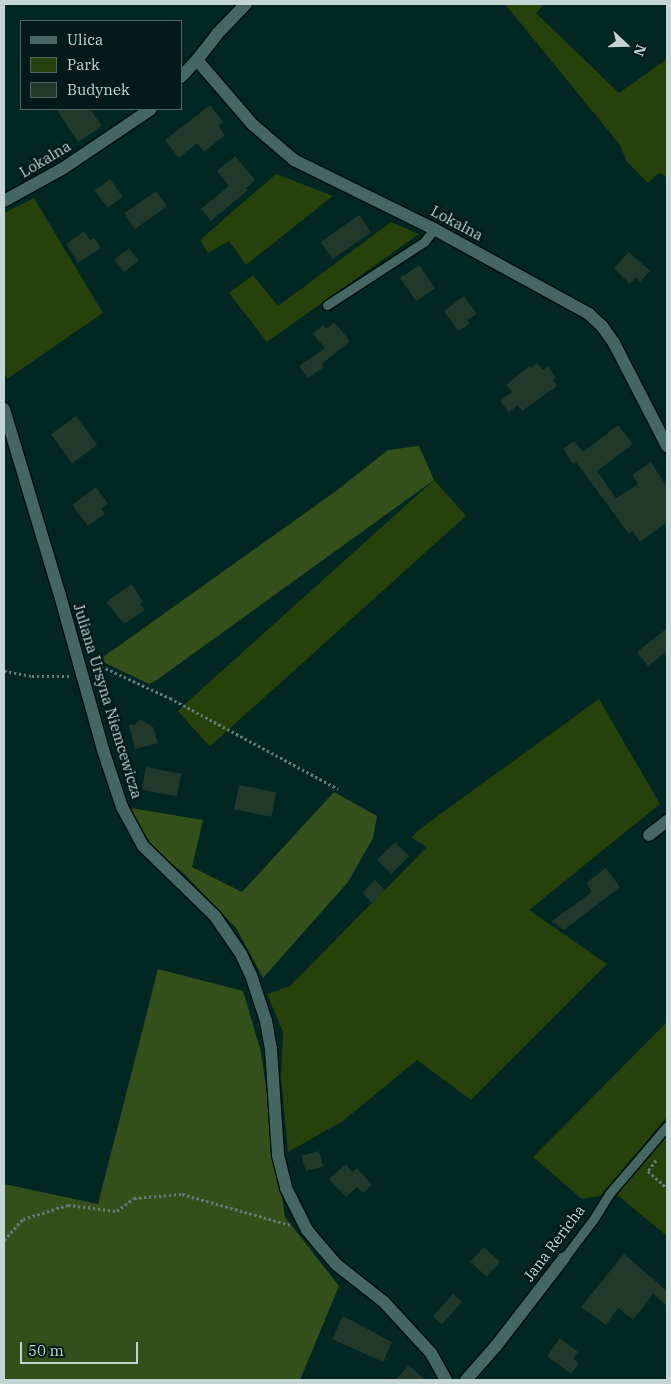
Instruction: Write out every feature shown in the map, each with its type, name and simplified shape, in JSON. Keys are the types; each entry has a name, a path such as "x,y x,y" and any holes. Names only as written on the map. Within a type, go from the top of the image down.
{"street":[{"path":"182,76 217,34 246,4"},
{"name":"Lokalna","path":"197,60 252,124 286,155 330,179 434,229 581,309 596,320 614,343 667,446"},
{"name":"Lokalna","path":"4,201 62,168 149,110"},
{"name":"Juliana Ursyna Niemcewicza","path":"4,409 118,796 132,828 143,846 215,916 241,954 251,975 266,1021 271,1049 278,1155 286,1188 307,1230 337,1265 384,1302 404,1323 431,1353 446,1380"},
{"path":"649,835 667,821"},
{"name":"Jana Rericha","path":"466,1380 496,1346 564,1258"}],"lane":[{"path":"327,306 424,242 434,229"},
{"name":"Jana Rericha","path":"564,1258 593,1220 609,1194 667,1126"}],"path":[{"path":"96,664 194,711 338,789"},
{"path":"4,671 32,676 82,675"},
{"path":"658,1158 648,1171 667,1188"},
{"path":"4,1240 23,1219 68,1205 117,1211 134,1198 182,1194 241,1213 307,1230"}],"green space":[{"path":"505,4 544,4 536,13 619,93 667,59 667,177 659,173 648,183 627,162 620,145"},
{"path":"276,174 333,196 246,265 229,241 208,253 200,240"},
{"path":"34,198 103,313 7,379 4,371 4,213"},
{"path":"391,222 419,234 267,342 229,293 253,275 278,306"},
{"path":"419,446 434,480 154,682 149,684 99,660 336,491 388,450"},
{"path":"434,480 466,516 210,747 178,711"},
{"path":"599,699 660,804 529,910 607,964 471,1100 417,1060 343,1121 288,1152 281,1077 283,1032 267,994 290,986 427,847 412,838 417,831"},
{"path":"334,792 377,816 373,838 348,882 263,978 236,928 184,874 158,852 139,829 131,808 203,820 192,867 242,892"},
{"path":"158,969 243,991 261,1052 285,1217 339,1286 300,1380 4,1380 4,1184 98,1204"},
{"path":"667,1022 667,1117 600,1196 582,1199 533,1157"},
{"path":"667,1131 667,1236 615,1193"}],"building":[{"path":"210,105 223,122 218,126 225,135 204,152 197,143 179,158 165,140"},
{"path":"57,110 91,110 102,126 78,142"},
{"path":"235,156 255,180 246,188 248,190 211,221 201,209 229,186 217,171"},
{"path":"110,179 123,197 108,208 95,190"},
{"path":"156,191 167,207 135,229 124,213"},
{"path":"359,215 371,232 333,259 320,242"},
{"path":"84,231 90,240 94,238 101,248 78,263 66,244"},
{"path":"129,248 139,261 124,272 114,260"},
{"path":"629,252 650,271 640,282 636,277 630,284 614,268"},
{"path":"419,265 435,288 416,301 400,278"},
{"path":"464,296 477,314 467,320 470,324 458,331 444,311"},
{"path":"334,322 350,341 322,364 324,367 308,378 299,366 325,348 313,334 323,325 326,329"},
{"path":"537,363 543,370 548,366 556,378 553,380 557,386 522,411 518,405 509,412 500,401 512,392 506,385 529,366 530,368"},
{"path":"76,416 97,445 72,463 51,434"},
{"path":"618,425 633,444 597,471 616,498 638,484 632,475 651,462 667,487 667,522 640,542 633,531 629,534 576,462 573,464 563,449 574,441 583,452"},
{"path":"96,487 108,504 101,509 105,514 88,526 72,505"},
{"path":"132,584 143,602 140,604 145,610 124,624 106,602"},
{"path":"667,628 667,651 648,666 637,652"},
{"path":"139,719 153,727 158,743 135,749 129,725 136,724"},
{"path":"146,767 181,774 177,796 142,790"},
{"path":"239,785 276,792 272,817 234,810"},
{"path":"395,842 409,856 391,874 377,860"},
{"path":"606,868 620,887 564,930 552,921 592,892 586,883"},
{"path":"375,880 385,890 372,903 362,893"},
{"path":"319,1151 323,1166 306,1171 302,1156"},
{"path":"346,1164 352,1172 357,1168 372,1185 363,1193 357,1187 346,1197 329,1179"},
{"path":"484,1247 500,1262 486,1277 470,1262"},
{"path":"624,1254 667,1291 667,1306 653,1294 633,1320 618,1308 606,1325 581,1307"},
{"path":"453,1294 462,1302 442,1324 433,1316"},
{"path":"343,1316 392,1342 383,1362 332,1339"},
{"path":"560,1338 578,1352 573,1359 579,1363 571,1374 547,1356"},
{"path":"409,1365 425,1380 395,1380"}]}
